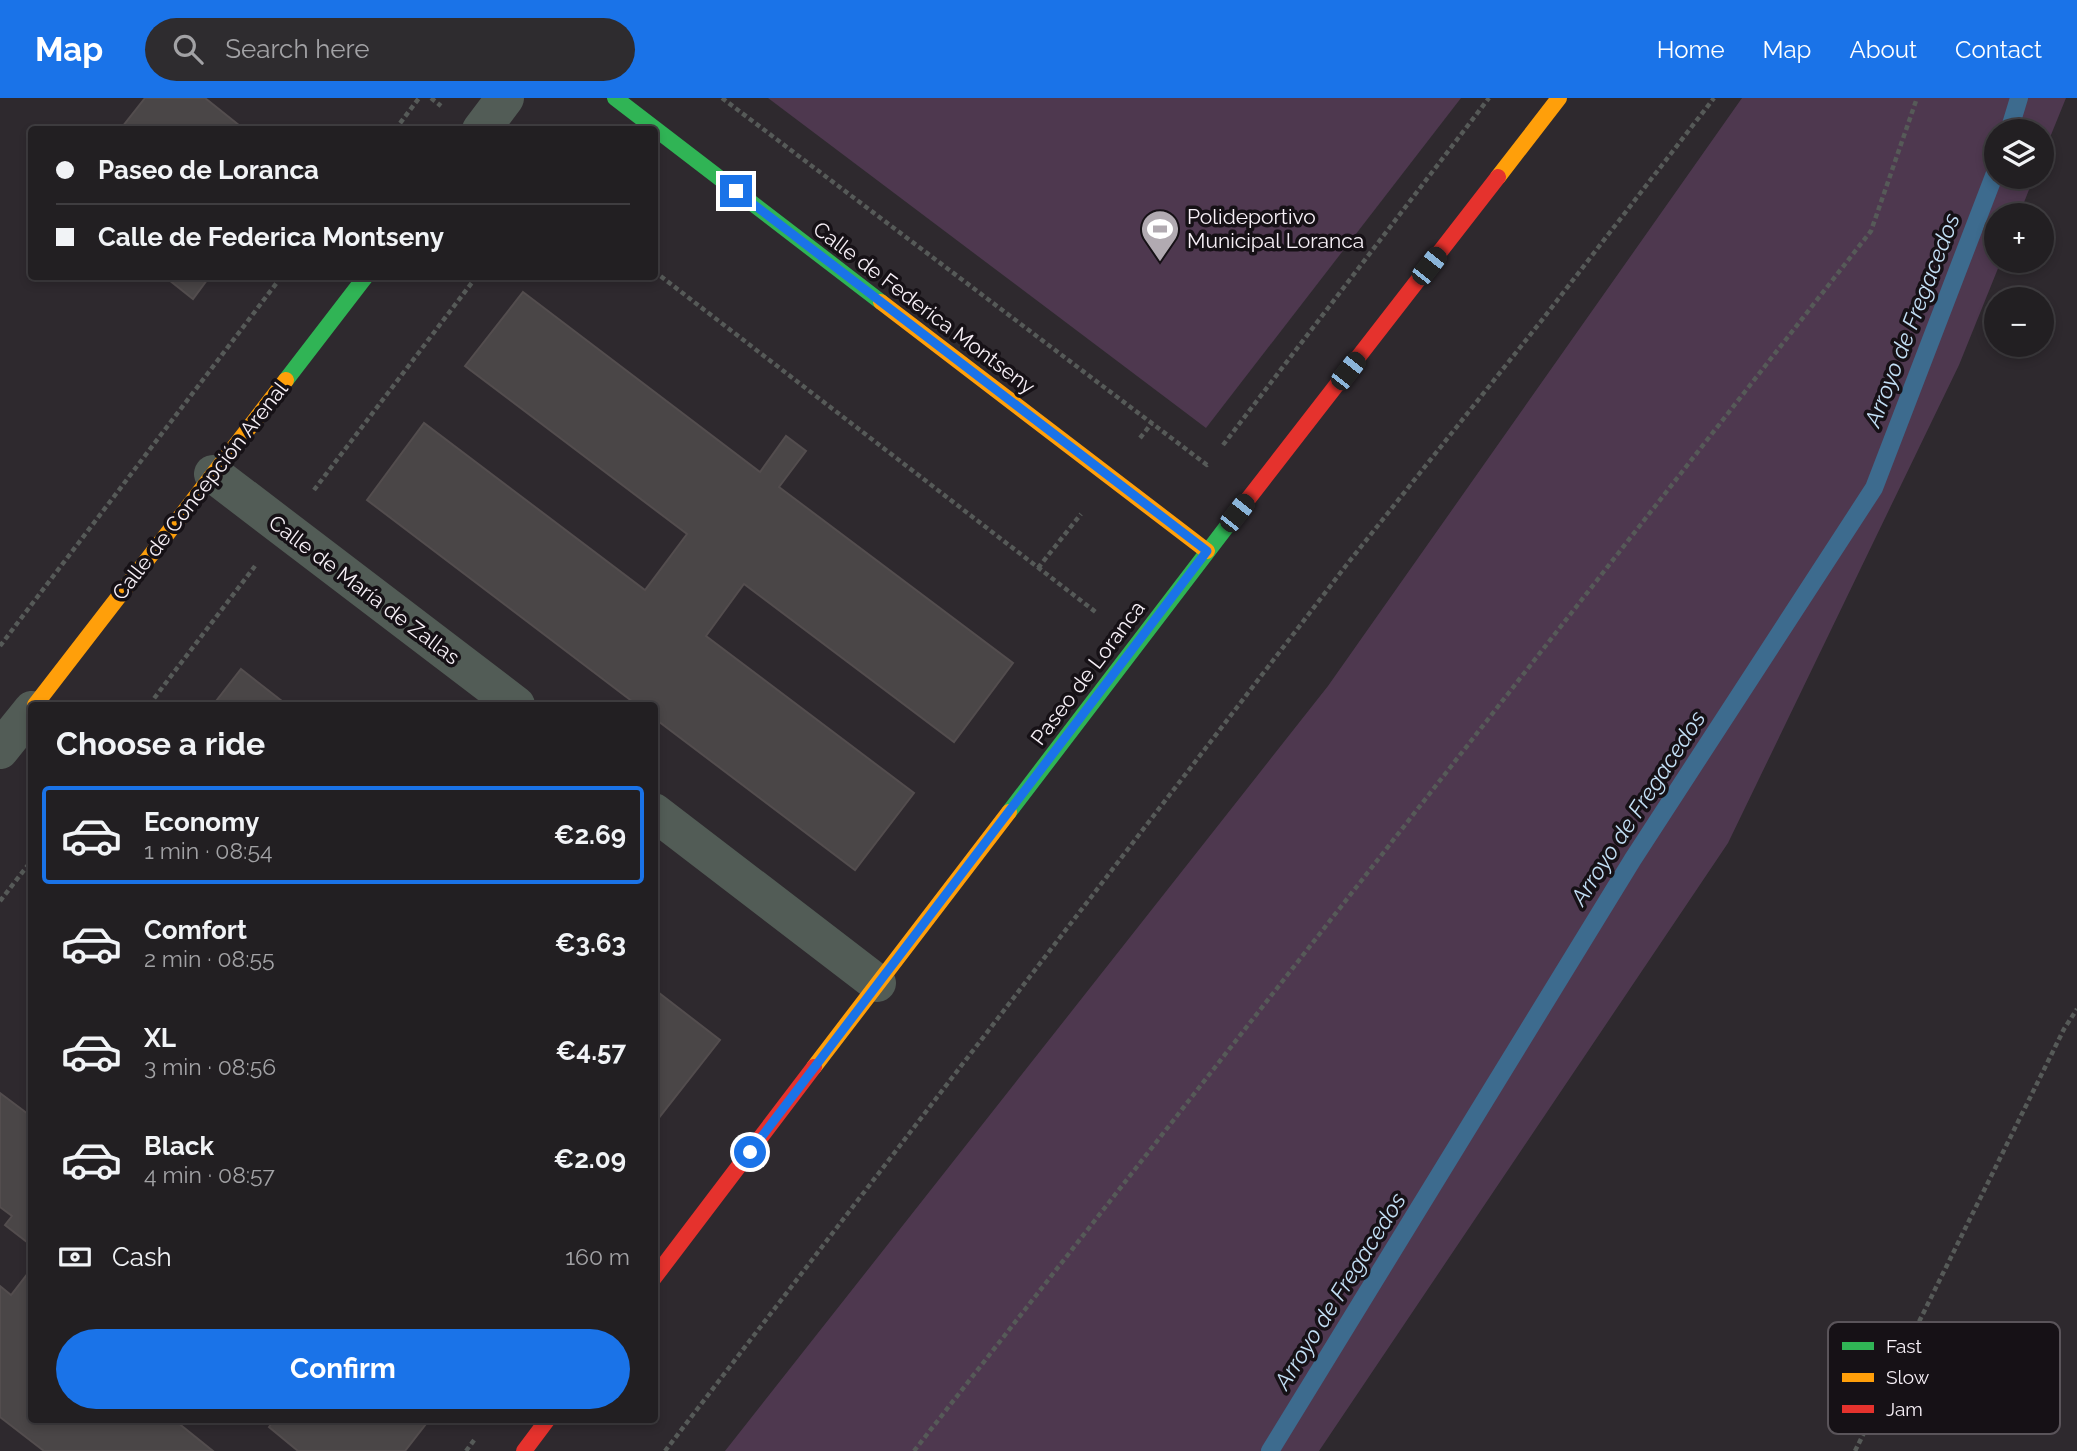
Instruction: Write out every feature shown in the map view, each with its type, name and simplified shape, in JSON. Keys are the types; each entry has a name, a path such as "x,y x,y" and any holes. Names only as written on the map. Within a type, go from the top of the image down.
{"street":[{"path":"484,126 505,98"},
{"name":"Calle de Federica Montseny","path":"615,98 652,126"},
{"name":"Paseo de Loranca","path":"658,1273 1207,551 1559,98"},
{"name":"Calle de Federica Montseny","path":"658,131 1207,551"},
{"name":"Calle de Concepción Arenal","path":"37,702 363,280"},
{"name":"Calle de María de Zallas","path":"213,474 512,702"},
{"path":"0,751 28,714"},
{"path":"658,814 877,983"},
{"path":"524,1451 545,1423"}],"path":[{"path":"397,126 419,98"},
{"path":"722,98 1207,465 1489,98"},
{"path":"665,1451 1339,574 1542,320 1714,98"},
{"path":"914,1451 1871,232 1917,98"},
{"path":"658,274 1106,620"},
{"path":"0,646 279,280"},
{"path":"0,901 28,865"},
{"path":"1919,1322 2064,1029 2077,1009"},
{"path":"1855,1451 1863,1434"}],"shaded area":[{"name":"Polideportivo Municipal Loranca","path":"768,98 1461,98 1206,428"},
{"path":"1742,98 2066,98 2054,128 2054,119 1984,119 1984,189 2029,189 2024,203 1984,203 1984,273 1996,273 1990,287 1984,287 1984,303 1959,365 1728,843 1319,1451 725,1451 1328,686"}],"building":[{"path":"145,98 205,98 240,126 123,126"},
{"path":"169,280 207,280 193,299"},
{"path":"523,292 760,472 786,436 806,451 779,487 1013,663 954,742 744,584 706,636 914,793 855,870 658,721 658,702 633,702 367,500 424,423 645,590 687,534 465,366"},
{"path":"241,669 283,702 215,702"},
{"path":"658,992 720,1040 658,1119"},
{"path":"0,1093 28,1114 28,1243 5,1225 12,1216 0,1207"},
{"path":"28,1273 28,1423 178,1423 213,1451 44,1451 0,1417 0,1286 11,1295"},
{"path":"272,1423 427,1423 405,1451 298,1451 269,1427"}],"waterway":[{"name":"Arroyo de Fregacedos","path":"2013,119 2019,98"},
{"name":"Arroyo de Fregacedos","path":"1270,1451 1633,859 1874,488 1989,189"}],"traffic: fast":[{"path":"615,98 652,126"},
{"path":"658,131 881,302"},
{"path":"286,380 363,280"},
{"path":"1009,812 1231,521"}],"traffic: slow":[{"path":"1498,177 1559,98"},
{"path":"881,302 1207,551"},
{"path":"37,702 286,380"},
{"path":"814,1067 1009,812"}],"traffic: jam":[{"path":"1231,521 1498,177"},
{"path":"658,1273 814,1067"},
{"path":"524,1451 545,1423"}],"place":[{"name":"Polideportivo Municipal Loranca","path":"1160,263"}],"route":[{"path":"736,191 1207,551 750,1152"}]}
